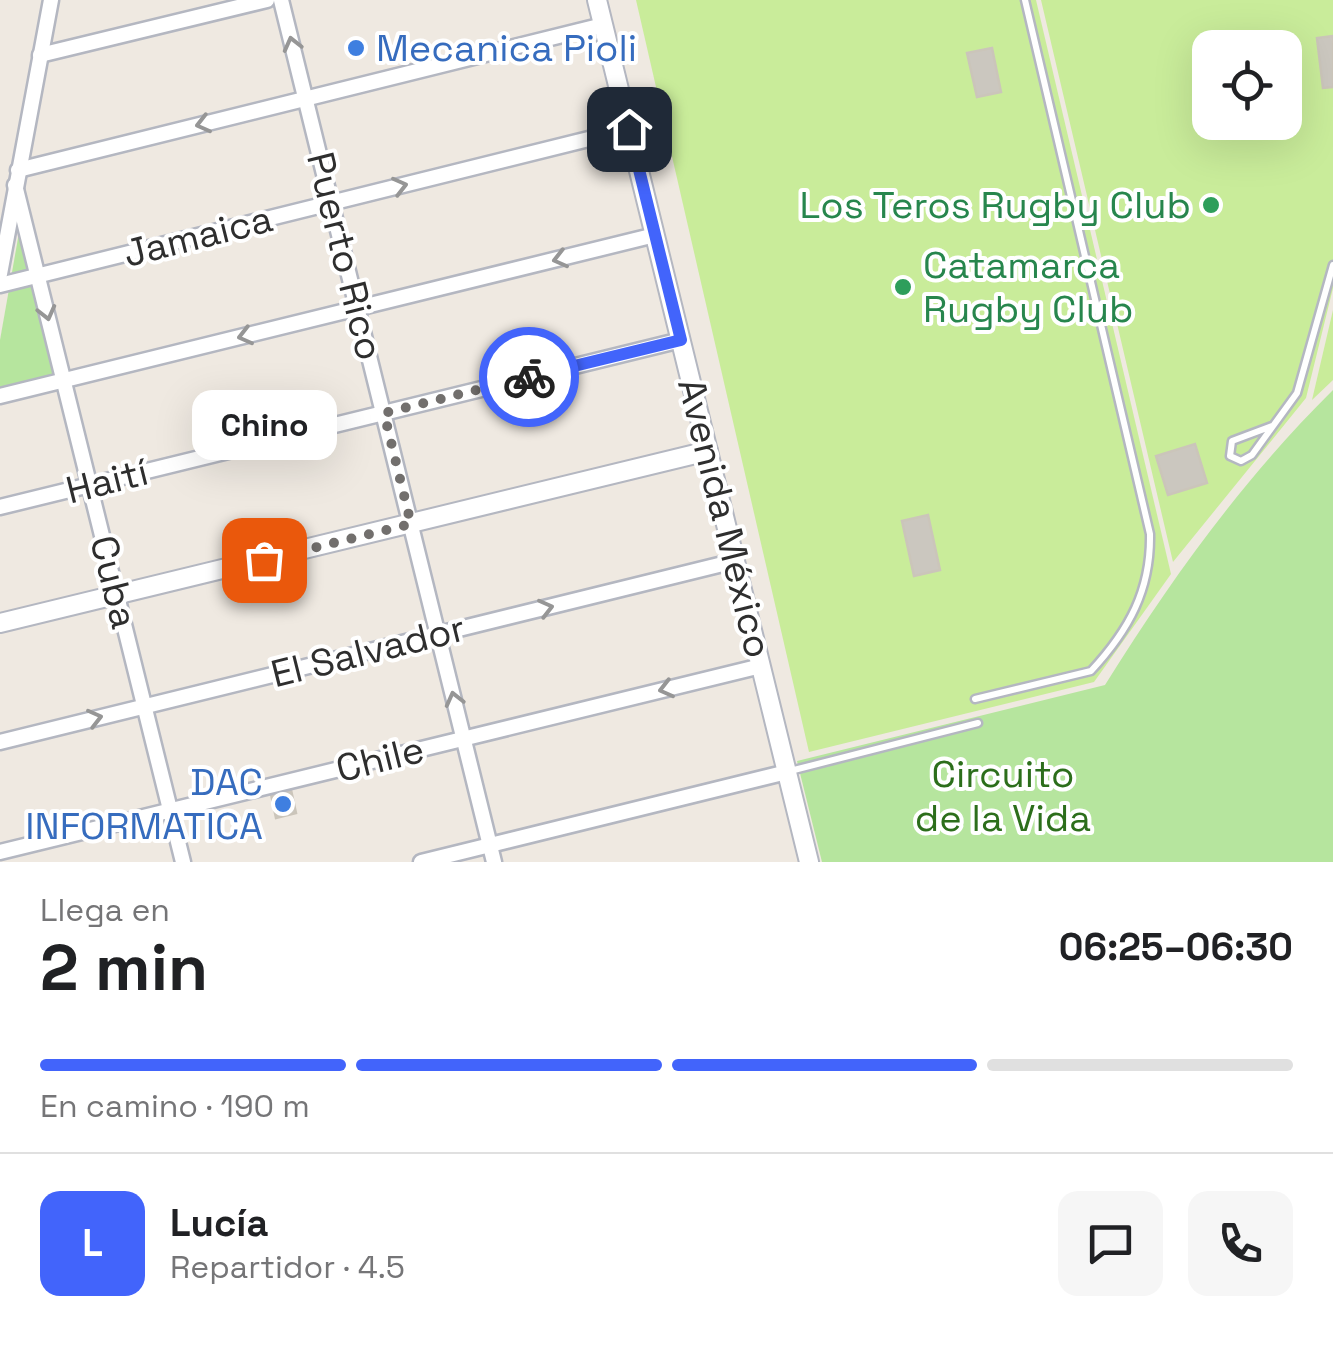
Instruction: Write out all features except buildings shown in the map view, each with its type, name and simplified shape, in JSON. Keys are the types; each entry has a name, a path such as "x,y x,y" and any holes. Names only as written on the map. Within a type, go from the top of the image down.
{"main road":[{"name":"Avenida México","path":"597,0 809,862"},
{"path":"0,623 708,451"}],"street":[{"path":"0,274 51,0"},
{"path":"40,55 267,0"},
{"name":"Puerto Rico","path":"281,0 494,862"},
{"path":"17,177 306,98 603,25"},
{"name":"Jamaica","path":"0,285 629,129"},
{"name":"Cuba","path":"17,177 38,276 184,862"},
{"path":"0,396 655,236"},
{"name":"Haití","path":"0,507 681,340"},
{"name":"El Salvador","path":"0,742 735,562"},
{"name":"Chile","path":"0,852 761,666"},
{"path":"421,862 787,772"}],"lane":[{"path":"975,699 1091,671 1137,609 1150,562 1150,534 1025,0"},
{"path":"1272,426 1232,442 1230,456 1247,459 1297,394 1333,265"},
{"path":"787,772 978,724"}],"green space":[{"name":"Catamarca Rugby Club","path":"636,0 1036,0 1171,574 1094,682 809,752"},
{"name":"Los Teros Rugby Club","path":"1041,0 1333,0 1333,288 1306,398 1173,562"},
{"path":"20,227 54,372 49,378 6,389 0,387 0,340"},
{"path":"1333,310 1333,380 1312,400"},
{"name":"Circuito de la Vida","path":"1333,390 1333,862 822,862 797,761 1105,685 1210,531 1269,458"}],"way so far":[{"path":"264,560 411,524 384,413 529,377"}],"place":[{"name":"Mecanica Pioli","path":"356,48"},
{"name":"Los Teros Rugby Club","path":"1211,205"},
{"name":"Catamarca Rugby Club","path":"903,287"},
{"name":"Chino","path":"264,560"},
{"name":"DAC INFORMATICA","path":"283,804"}],"route":[{"path":"529,377 681,340 629,129"}]}
